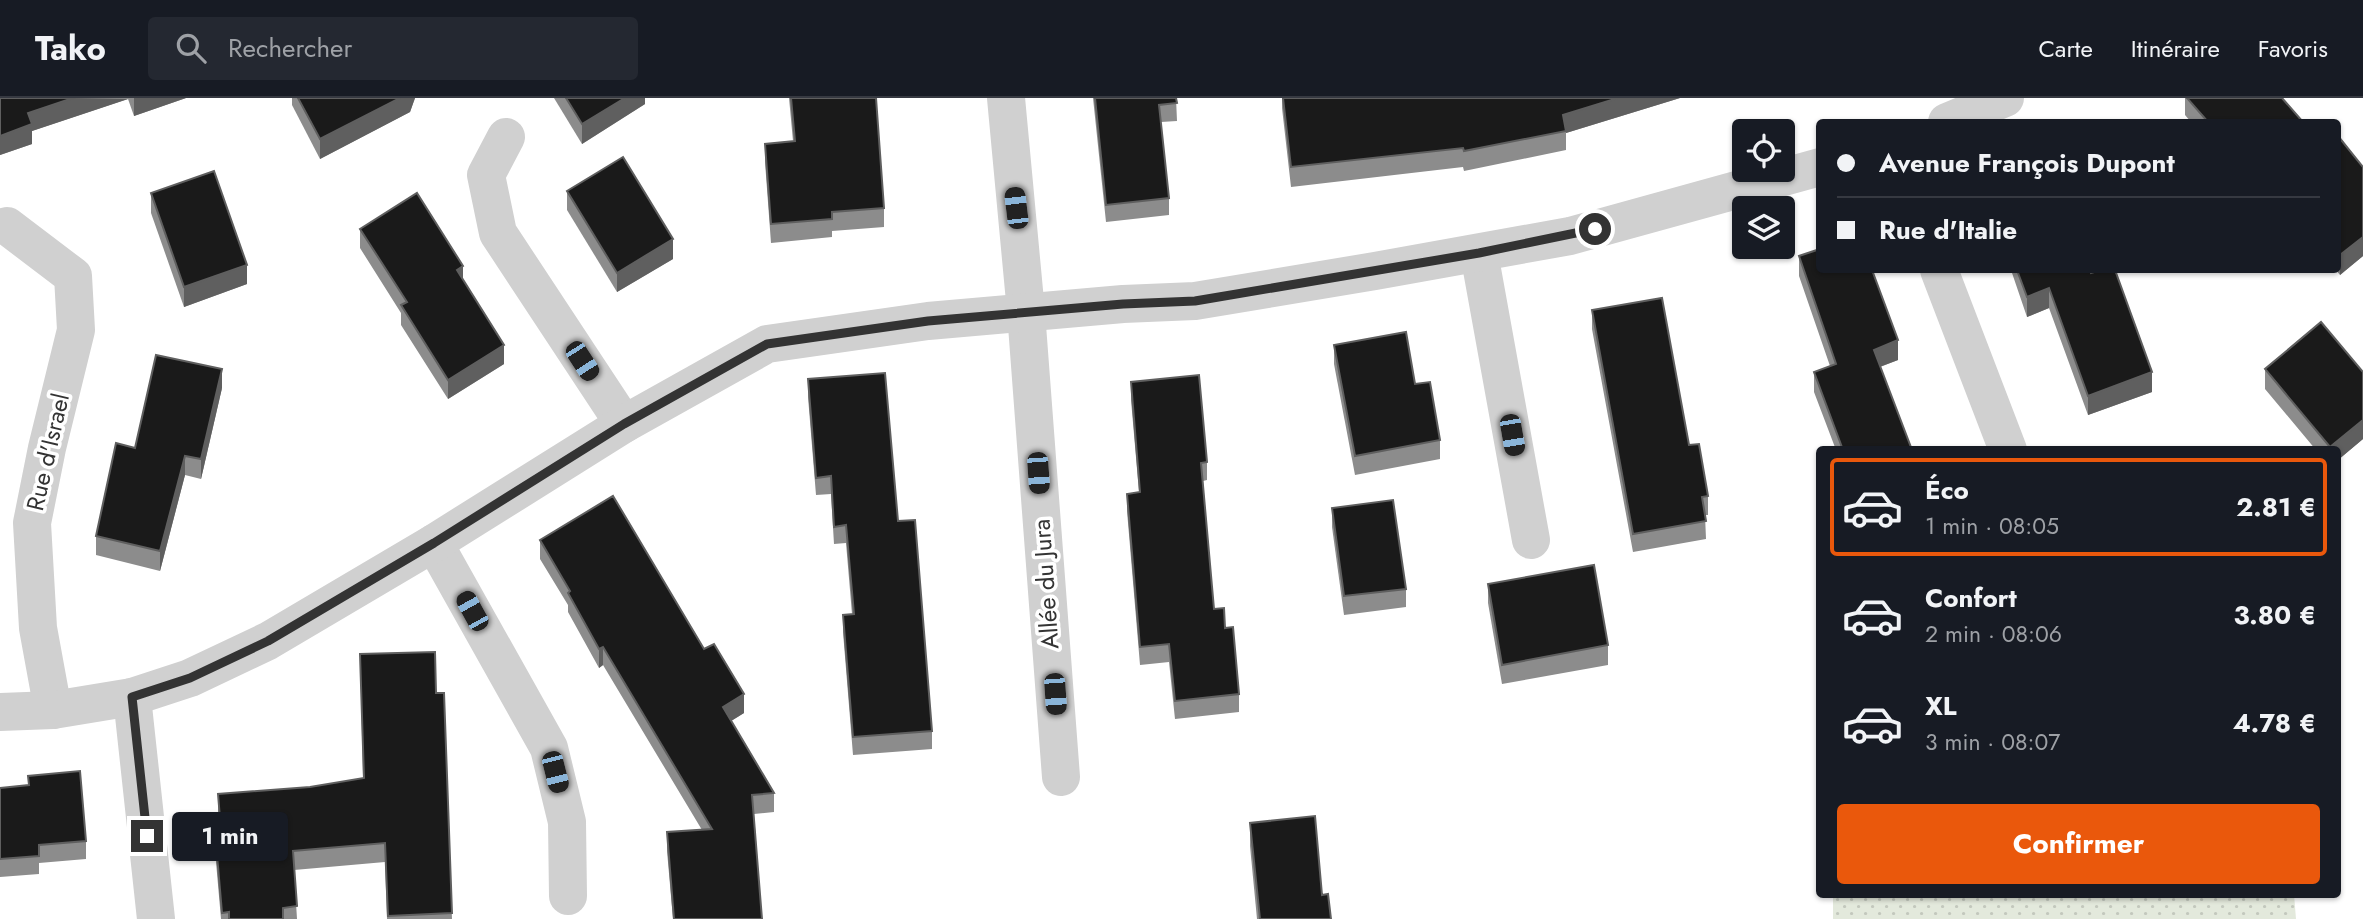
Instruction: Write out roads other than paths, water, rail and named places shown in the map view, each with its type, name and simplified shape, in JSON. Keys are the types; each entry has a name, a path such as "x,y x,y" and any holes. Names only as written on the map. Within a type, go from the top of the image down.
{"street":[{"name":"Allée du Jura","path":"1006,98 1026,312 1061,777"},
{"path":"1954,119 2006,98"},
{"path":"506,137 486,175 498,233 624,424"},
{"path":"0,712 53,710 132,697 190,678 268,641 434,543 624,424 767,344 928,321 1195,301 1570,236 1816,168"},
{"name":"Rue d'Israel","path":"7,226 73,276 76,330 32,523 38,628 53,710"},
{"path":"1479,253 1531,540"},
{"path":"1940,273 2006,446"},
{"path":"434,543 549,748 568,822 569,896"},
{"path":"132,697 156,919"}]}
